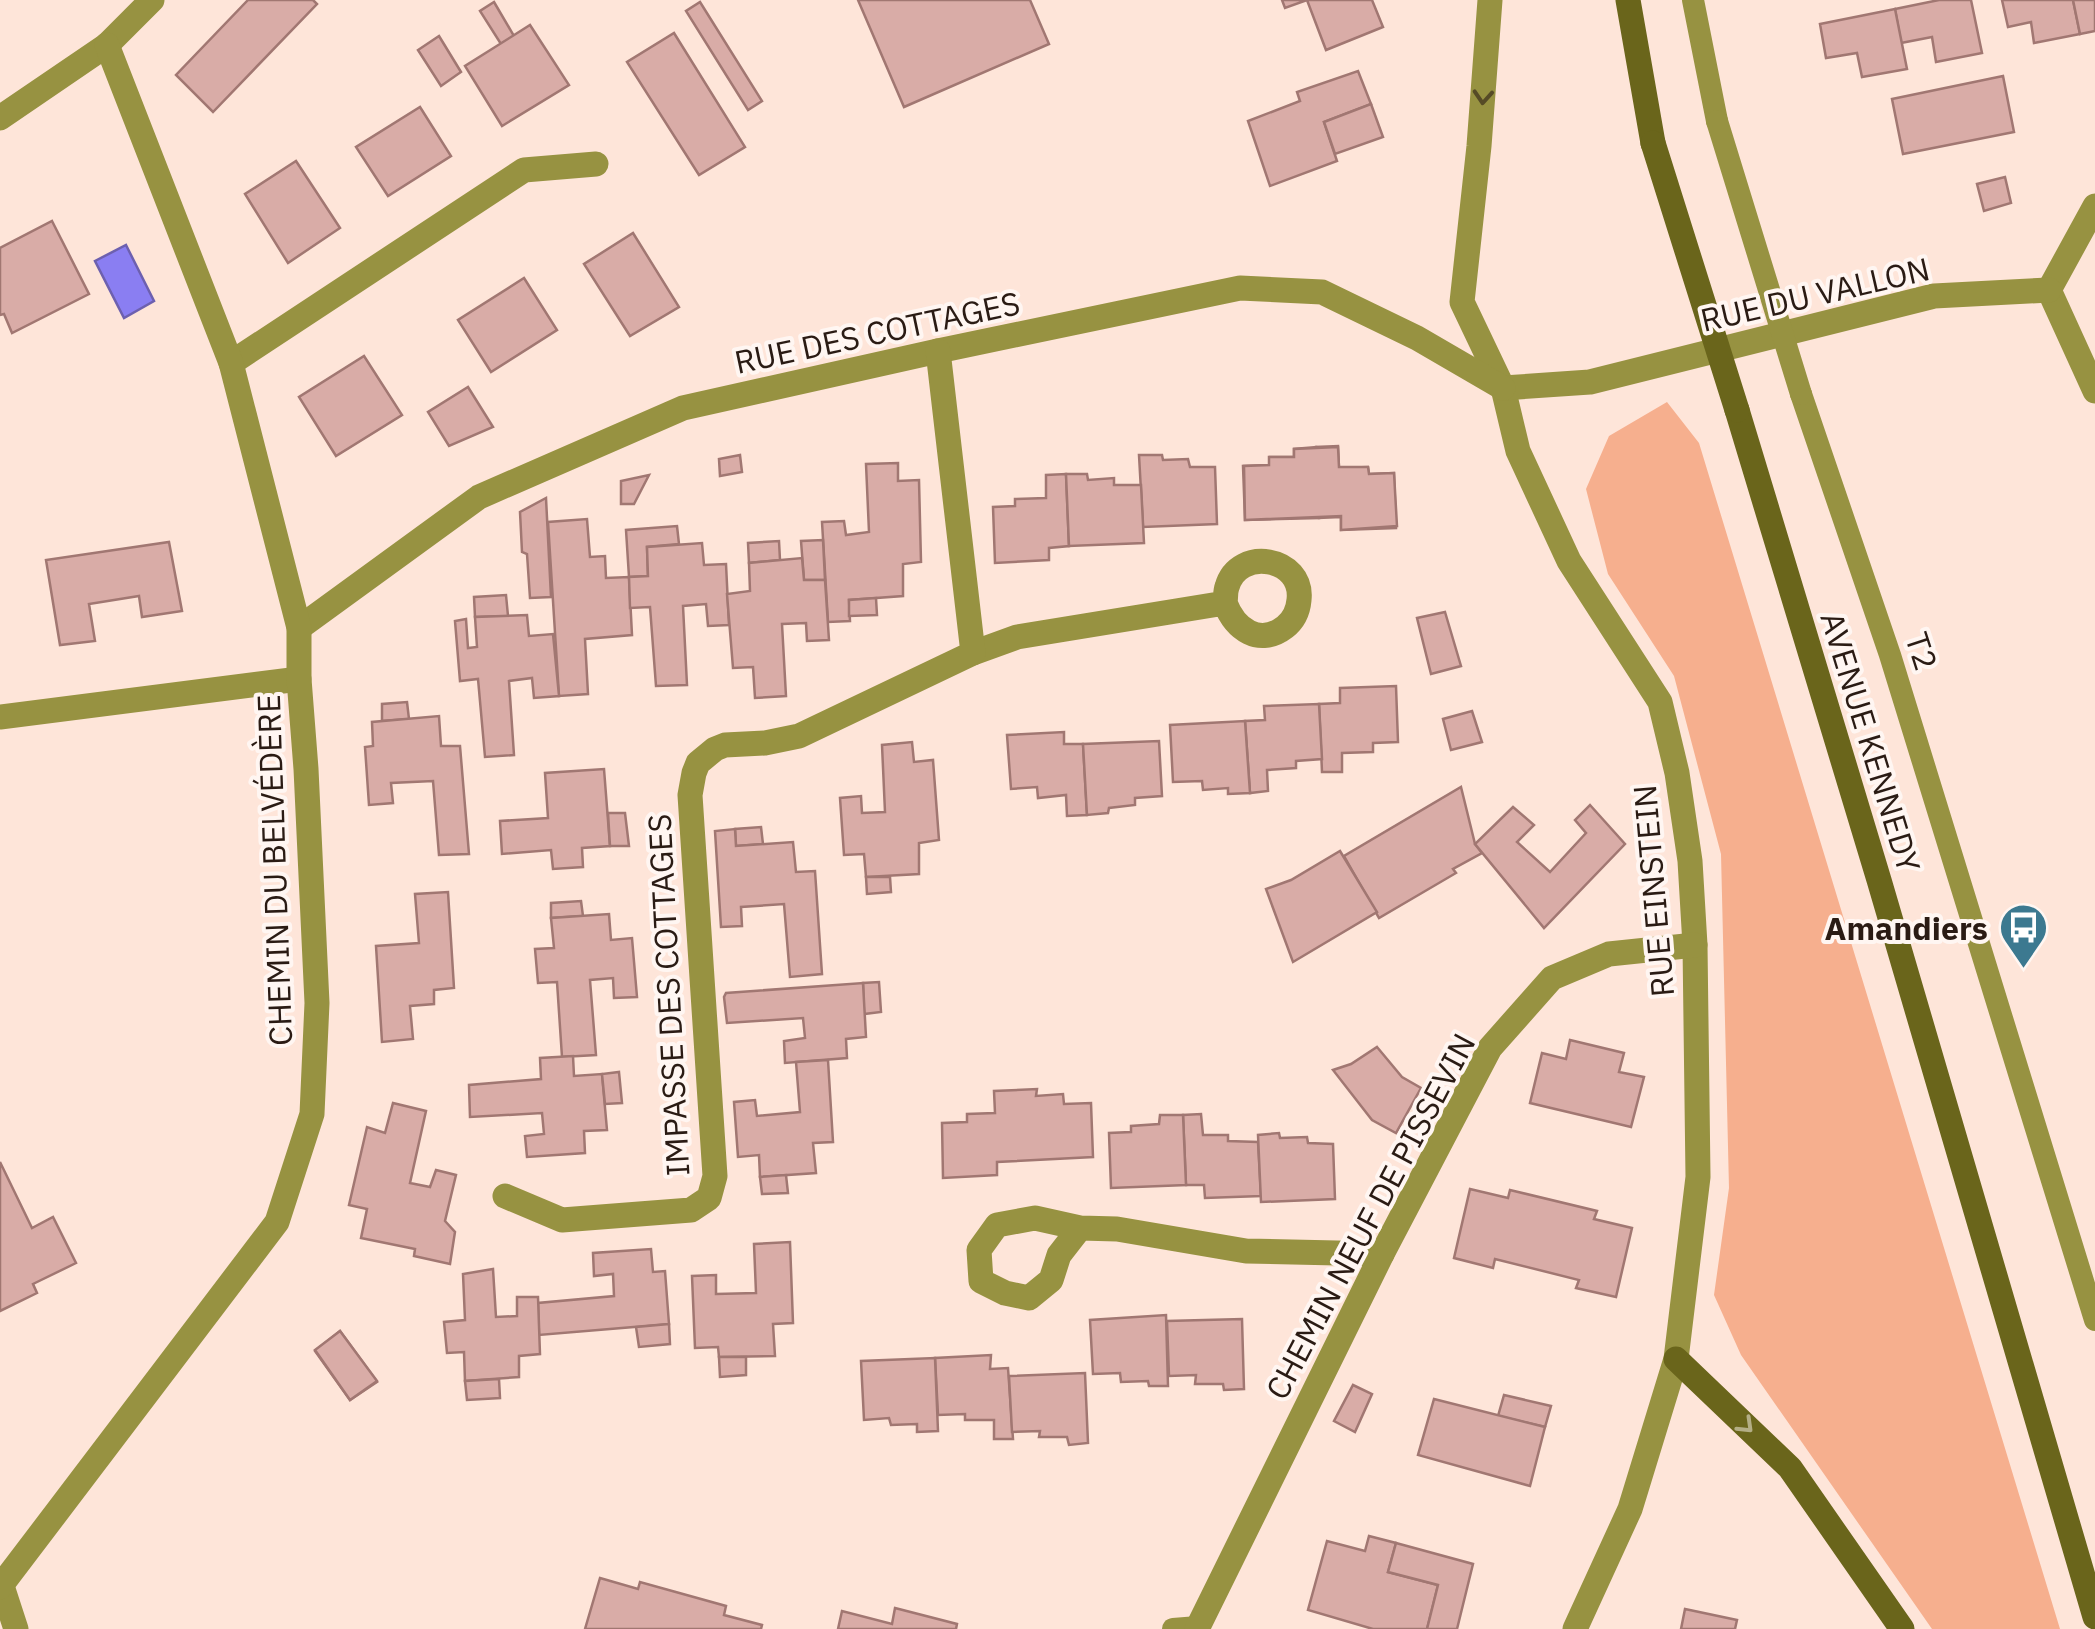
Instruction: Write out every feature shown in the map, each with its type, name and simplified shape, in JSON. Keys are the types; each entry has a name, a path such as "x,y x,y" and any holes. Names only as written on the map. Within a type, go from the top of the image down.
{"main road":[{"name":"AVENUE KENNEDY","path":"1628,0 1653,143 1738,410 2095,1617"},
{"path":"1676,1358 1790,1468 1902,1629"}],"street":[{"path":"0,118 107,45 152,0"},
{"name":"RUE EINSTEIN","path":"1490,0 1462,302 1503,388 1518,452 1569,561 1660,702 1678,773 1690,861 1698,1177 1676,1358 1630,1509 1576,1629"},
{"name":"CHEMIN DU BELVÉDÈRE","path":"16,1629 1,1586 277,1222 312,1114 317,1003 298,628 231,363 107,45"},
{"path":"231,363 524,170 596,164"},
{"path":"2095,206 2049,290 2095,391"},
{"name":"RUE DES COTTAGES","path":"298,628 479,496 683,408 1240,288 1322,292 1417,338 1503,388"},
{"name":"RUE DU VALLON","path":"1503,388 1590,382 1934,296 2049,290"},
{"path":"938,350 973,654 1017,637 1226,603"},
{"name":"IMPASSE DES COTTAGES","path":"505,1196 562,1220 690,1210 709,1198 715,1176 690,794 698,763 725,745 800,736 973,654"},
{"path":"0,717 299,679"},
{"name":"CHEMIN NEUF DE PISSEVIN","path":"1190,1628 1490,1048 1552,978 1609,954 1694,946"},
{"path":"1080,1228 1117,1228 1246,1251 1382,1254"}],"lane":[{"name":"T2","path":"1693,0 1716,121 1801,394 1890,656 2095,1320"}],"shaded area":[{"path":"126,245 154,301 124,318 95,261"},
{"path":"1667,402 1699,443 2060,1629 1932,1629 1741,1355 1714,1295 1729,1188 1721,854 1674,676 1608,574 1586,489 1609,436"}],"building":[{"path":"248,0 313,0 317,4 213,112 176,75"},
{"path":"858,0 1030,0 1049,44 904,107"},
{"path":"1282,0 1307,0 1285,8"},
{"path":"1307,0 1372,0 1383,27 1326,50"},
{"path":"1939,0 1971,0 1982,53 1936,62 1932,37 1901,43 1895,9"},
{"path":"2002,0 2073,0 2080,34 2034,43 2031,22 2008,27"},
{"path":"2073,0 2095,0 2095,31 2080,34"},
{"path":"494,2 514,36 501,44 480,11"},
{"path":"700,2 762,101 748,110 686,11"},
{"path":"1895,9 1907,69 1862,77 1857,53 1826,58 1820,24"},
{"path":"530,25 569,85 502,126 465,66"},
{"path":"674,33 745,147 699,175 627,62"},
{"path":"439,36 461,72 441,86 418,50"},
{"path":"1358,71 1371,104 1324,122 1337,161 1270,186 1248,121 1300,101 1297,92"},
{"path":"2003,76 2014,132 1903,154 1892,99"},
{"path":"1371,104 1383,137 1335,154 1324,122"},
{"path":"420,107 451,156 388,196 356,147"},
{"path":"296,161 340,228 288,263 245,194"},
{"path":"2005,177 2011,203 1984,211 1977,184"},
{"path":"52,221 89,294 12,333 4,314 0,315 0,248"},
{"path":"633,233 679,307 630,336 584,264"},
{"path":"524,278 557,330 491,372 458,320"},
{"path":"364,356 402,415 336,456 299,397"},
{"path":"468,387 493,427 449,446 428,412"},
{"path":"1338,446 1339,468 1368,467 1369,474 1394,473 1396,528 1341,530 1341,517 1319,518 1316,447"},
{"path":"1316,447 1319,518 1245,520 1243,466 1270,465 1270,457 1294,457 1294,449"},
{"path":"1338,447 1339,467 1368,467 1369,474 1394,473 1397,526 1341,530 1341,516 1245,520 1244,466 1269,465 1269,457 1294,457 1294,449"},
{"path":"740,455 742,472 720,476 719,459"},
{"path":"1139,455 1162,455 1163,460 1188,459 1190,467 1215,467 1217,524 1143,527"},
{"path":"898,463 898,481 919,480 921,562 903,564 903,596 849,600 850,621 828,622 822,522 844,521 846,535 869,532 866,464"},
{"path":"1066,474 1069,546 1049,548 1049,560 995,563 993,507 1015,506 1015,499 1046,498 1046,475"},
{"path":"1066,474 1087,474 1088,480 1114,478 1114,485 1141,485 1144,543 1069,546"},
{"path":"649,475 634,504 621,504 621,481"},
{"path":"546,498 551,597 530,598 520,512"},
{"path":"587,519 590,557 605,556 606,578 629,577 632,635 585,639 588,694 559,696 548,522"},
{"path":"677,526 679,544 647,547 648,576 629,577 626,530"},
{"path":"823,540 825,580 804,580 801,541"},
{"path":"779,541 780,560 749,563 748,543"},
{"path":"169,542 182,611 142,617 139,596 89,604 95,641 60,645 46,560"},
{"path":"702,543 704,565 726,564 729,625 708,626 706,604 683,606 687,685 656,686 650,607 630,608 629,577 648,576 647,547"},
{"path":"802,558 804,580 825,580 829,640 807,641 806,623 782,624 786,696 755,698 753,667 733,668 727,594 750,591 749,563"},
{"path":"506,595 508,616 475,617 474,597"},
{"path":"876,598 877,615 849,616 849,600"},
{"path":"1445,612 1461,666 1431,674 1417,618"},
{"path":"527,615 529,636 553,634 559,696 534,698 532,678 509,681 514,755 485,757 478,679 460,681 455,621 466,619 468,648 477,647 475,617"},
{"path":"1396,686 1398,742 1373,743 1373,752 1342,753 1342,772 1322,772 1319,704 1340,703 1340,688"},
{"path":"407,702 409,719 382,721 382,704"},
{"path":"1319,704 1322,759 1296,761 1296,768 1267,770 1268,791 1250,793 1245,721 1265,720 1264,706"},
{"path":"1472,711 1482,742 1451,750 1443,719"},
{"path":"439,716 441,746 460,746 469,854 439,855 433,781 391,783 393,803 369,805 365,747 373,746 372,722"},
{"path":"1245,721 1250,793 1228,794 1228,788 1203,790 1202,781 1173,782 1170,725"},
{"path":"1064,732 1064,744 1083,744 1087,815 1067,816 1066,795 1038,798 1037,787 1011,789 1007,735"},
{"path":"1159,741 1162,796 1135,798 1135,805 1087,815 1083,744"},
{"path":"912,742 914,762 933,760 939,840 919,843 919,874 866,877 864,854 844,855 840,798 861,796 862,813 885,812 882,745"},
{"path":"604,769 610,846 582,848 583,867 553,869 551,850 502,854 500,821 548,818 545,773"},
{"path":"1461,787 1475,844 1482,853 1453,869 1456,873 1379,918 1344,856"},
{"path":"1590,805 1625,844 1544,928 1475,844 1513,807 1534,825 1517,842 1550,872 1586,833 1575,820"},
{"path":"608,813 625,813 629,846 610,846"},
{"path":"761,827 763,844 736,846 735,829"},
{"path":"735,829 736,846 793,842 796,872 815,871 822,974 790,977 784,904 741,907 742,926 721,927 715,831"},
{"path":"1340,851 1377,912 1293,962 1266,889 1291,880"},
{"path":"866,877 890,877 891,892 867,894"},
{"path":"448,892 454,988 434,990 434,1004 410,1006 413,1039 382,1042 376,946 419,943 415,894"},
{"path":"581,901 583,916 551,918 551,903"},
{"path":"609,914 611,940 632,938 637,997 614,998 613,978 590,980 596,1055 562,1057 557,982 538,983 535,949 554,948 551,918"},
{"path":"879,982 881,1012 864,1014 863,983"},
{"path":"863,983 866,1037 846,1039 847,1058 785,1063 784,1041 805,1038 803,1018 727,1023 726,993"},
{"path":"1570,1040 1624,1053 1619,1072 1644,1077 1631,1127 1530,1103 1542,1053 1566,1059"},
{"path":"1377,1047 1402,1077 1421,1088 1396,1133 1372,1120 1333,1070 1351,1064"},
{"path":"573,1056 574,1076 602,1074 607,1130 584,1131 585,1153 527,1157 525,1136 544,1134 542,1113 470,1117 469,1085 541,1079 540,1058"},
{"path":"828,1060 833,1142 813,1143 816,1173 760,1177 759,1155 738,1157 734,1102 755,1100 757,1116 800,1112 796,1062"},
{"path":"619,1072 622,1103 605,1104 602,1074"},
{"path":"1037,1089 1036,1096 1063,1094 1064,1104 1091,1103 1093,1157 997,1162 997,1175 943,1178 942,1123 967,1122 967,1114 995,1113 994,1091"},
{"path":"393,1103 426,1111 410,1183 430,1187 436,1170 456,1175 445,1221 455,1232 450,1264 414,1256 415,1249 361,1238 367,1209 349,1205 367,1127 385,1133"},
{"path":"1201,1114 1203,1135 1228,1135 1228,1141 1258,1142 1261,1196 1205,1198 1204,1185 1186,1185 1183,1115"},
{"path":"1160,1115 1183,1115 1186,1185 1111,1188 1109,1133 1159,1124"},
{"path":"1279,1133 1280,1138 1307,1137 1308,1143 1333,1144 1335,1199 1261,1202 1258,1135"},
{"path":"0,1162 32,1228 53,1217 76,1263 33,1284 37,1293 0,1311"},
{"path":"786,1175 788,1193 762,1194 760,1177"},
{"path":"1470,1189 1508,1198 1510,1190 1597,1211 1594,1219 1632,1228 1616,1297 1576,1288 1579,1280 1495,1259 1493,1268 1454,1258"},
{"path":"790,1242 793,1323 773,1324 775,1356 719,1357 718,1347 695,1348 692,1276 716,1275 716,1294 756,1293 754,1244"},
{"path":"651,1249 653,1272 665,1271 669,1324 539,1335 538,1303 614,1296 613,1274 594,1276 593,1253"},
{"path":"493,1269 496,1317 517,1316 517,1297 538,1297 540,1354 519,1356 519,1377 465,1381 464,1352 447,1353 444,1322 465,1320 463,1274"},
{"path":"1166,1315 1168,1386 1149,1386 1148,1381 1121,1382 1120,1373 1093,1374 1090,1320"},
{"path":"1242,1319 1244,1389 1224,1390 1223,1384 1195,1384 1196,1375 1169,1376 1167,1321"},
{"path":"669,1324 670,1344 639,1347 636,1327"},
{"path":"340,1331 377,1382 350,1400 315,1351"},
{"path":"340,1331 377,1381 350,1400 315,1350"},
{"path":"991,1355 990,1369 1008,1368 1013,1439 994,1439 994,1420 965,1420 965,1414 938,1415 935,1358"},
{"path":"719,1357 746,1357 746,1375 720,1377"},
{"path":"935,1358 938,1431 917,1432 917,1424 891,1425 889,1418 864,1420 861,1361"},
{"path":"1085,1373 1088,1443 1069,1445 1067,1437 1039,1437 1040,1431 1012,1432 1009,1376"},
{"path":"499,1379 500,1398 467,1400 465,1381"},
{"path":"1353,1385 1372,1394 1355,1432 1334,1421"},
{"path":"1504,1395 1551,1406 1545,1427 1498,1416"},
{"path":"1434,1399 1545,1427 1530,1486 1418,1455"},
{"path":"1369,1536 1396,1543 1388,1572 1438,1585 1427,1629 1373,1629 1308,1610 1327,1541 1365,1551"},
{"path":"1396,1543 1473,1564 1457,1629 1427,1629 1438,1585 1388,1572"},
{"path":"600,1578 638,1589 640,1582 726,1606 724,1615 762,1625 761,1629 585,1629"},
{"path":"895,1608 957,1624 956,1629 838,1629 842,1611 892,1624"},
{"path":"1685,1609 1737,1620 1735,1629 1681,1629"}],"place":[{"name":"Amandiers","path":"2023,970"}]}
